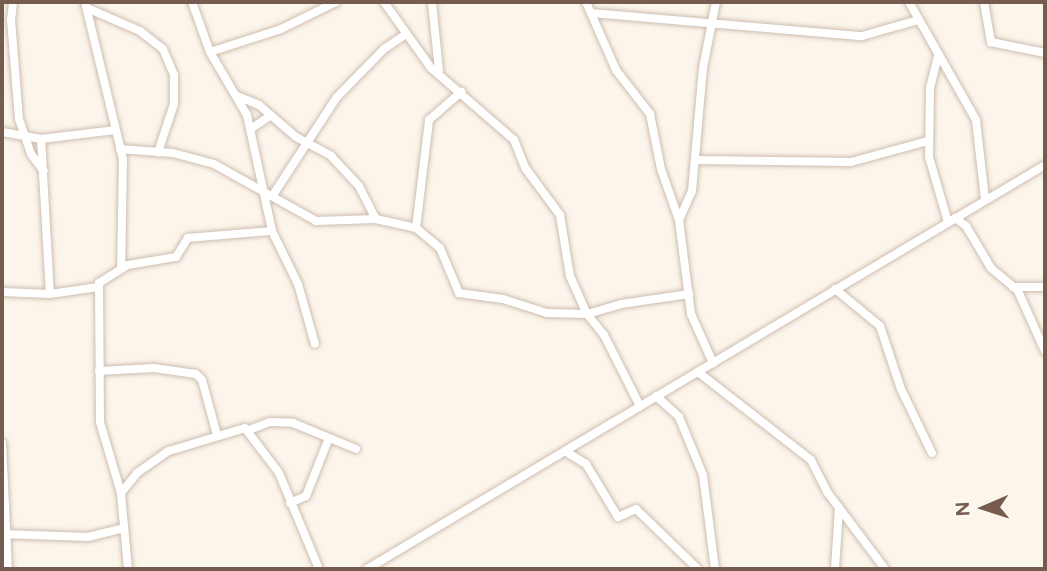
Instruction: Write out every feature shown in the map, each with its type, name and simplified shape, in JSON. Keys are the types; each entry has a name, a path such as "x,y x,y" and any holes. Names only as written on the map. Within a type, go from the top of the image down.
{"street":[{"path":"13,2 13,60 23,136 44,172"},
{"path":"192,2 209,52 237,96 252,128 272,231 294,272 315,344"},
{"path":"209,52 281,29 336,2"},
{"path":"384,2 405,36 431,68 439,71 510,134 526,169 560,215 570,276 587,314 604,335 640,406"},
{"path":"432,2 439,71"},
{"path":"586,2 616,70 650,114 661,169 679,220 694,323 713,363"},
{"path":"679,220 692,191 703,68 715,23 716,2"},
{"path":"909,2 976,120 985,200"},
{"path":"984,2 992,42 1045,53"},
{"path":"86,5 125,174 119,216 121,269"},
{"path":"86,5 140,31 163,49 174,75 174,104 158,152"},
{"path":"591,13 862,36 918,20"},
{"path":"273,195 337,97 384,49 405,36"},
{"path":"938,55 932,71 928,141 951,220"},
{"path":"416,228 429,120 461,92"},
{"path":"237,96 271,115 306,143 331,156 353,178 376,219"},
{"path":"252,128 271,115"},
{"path":"2,132 41,139 115,130"},
{"path":"41,139 50,294"},
{"path":"695,160 851,162 928,141"},
{"path":"120,149 158,152 214,164 316,221 376,219 416,228 440,248 459,293 503,299 547,313 587,314 621,303 690,294"},
{"path":"367,569 1045,165"},
{"path":"951,220 966,226 991,268 1013,287 1034,317 1045,351"},
{"path":"2,292 50,294 98,287 121,269 176,257 188,238 272,231"},
{"path":"98,287 100,422 121,493 128,569"},
{"path":"1013,287 1045,287"},
{"path":"835,289 880,326 901,389 932,453"},
{"path":"99,370 154,368 196,374 202,380 217,435"},
{"path":"698,372 811,460 839,507 885,569"},
{"path":"656,396 679,417 703,475 715,569"},
{"path":"121,493 137,473 169,451 217,435 281,421 356,449"},
{"path":"249,430 274,465 319,569"},
{"path":"290,503 306,496 329,438"},
{"path":"2,443 4,534 8,569"},
{"path":"565,451 586,464 618,517 636,509 698,569"},
{"path":"835,569 839,507"},
{"path":"4,534 88,537 124,528"}]}
